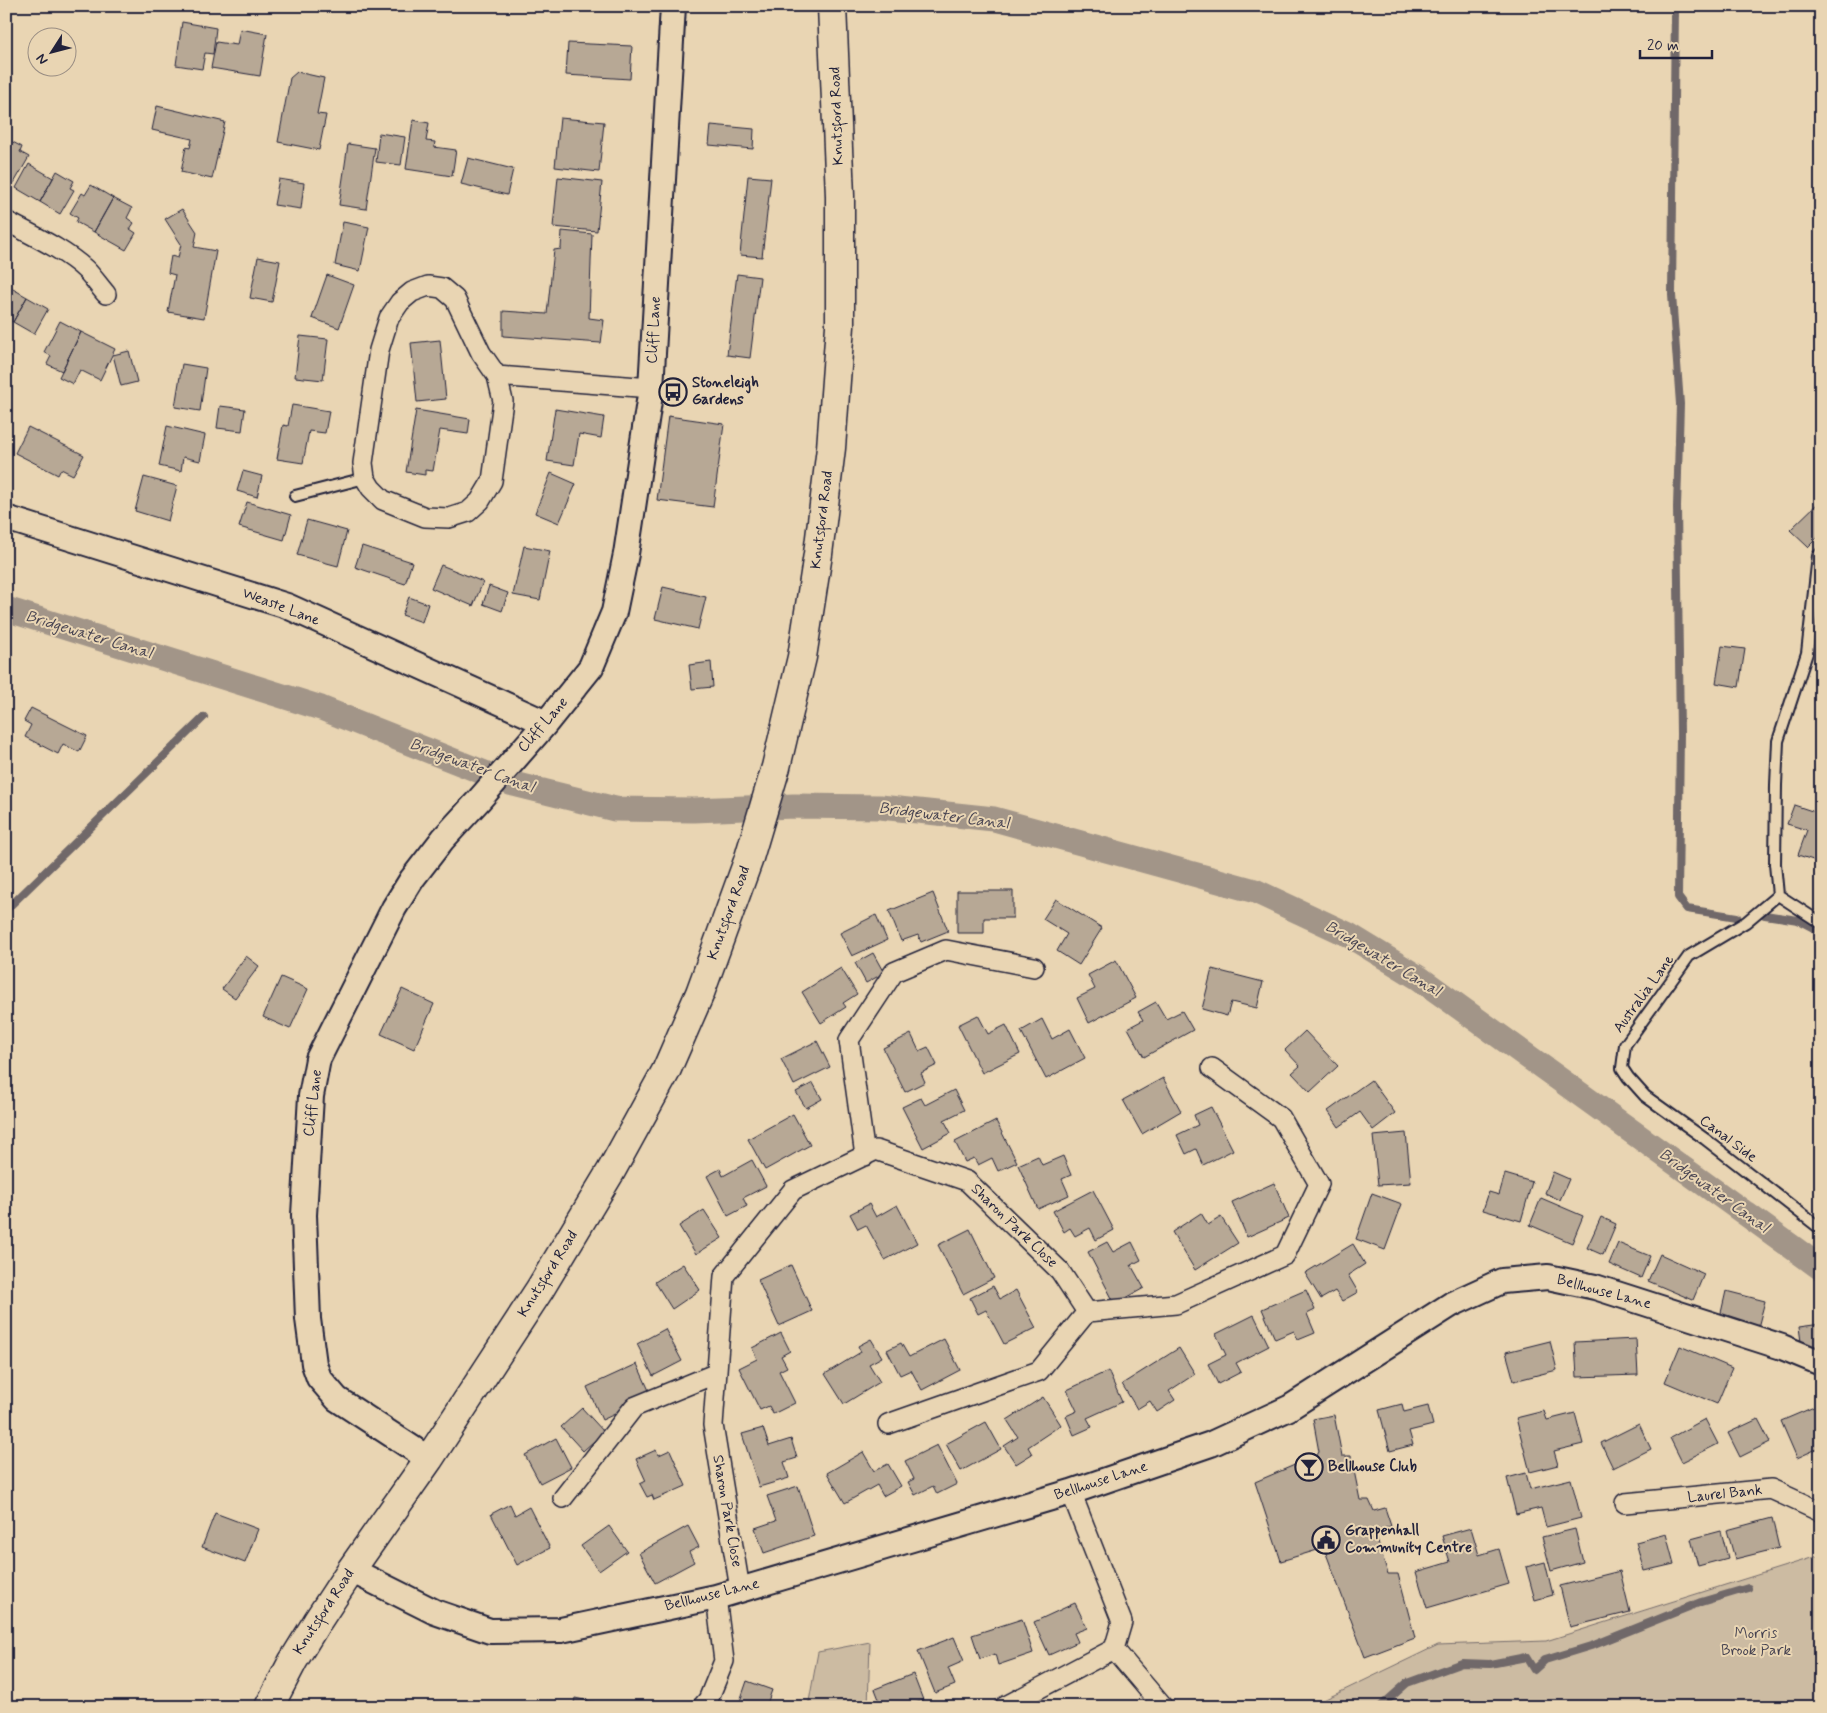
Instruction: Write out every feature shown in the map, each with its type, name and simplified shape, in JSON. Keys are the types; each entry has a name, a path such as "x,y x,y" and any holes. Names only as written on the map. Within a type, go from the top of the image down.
{"highway":[{"name":"Knutsford Road","path":"269,1707 293,1661 351,1570 429,1460 540,1289 611,1171 666,1071 700,993 748,861 776,767 802,657 818,554 831,448 840,326 840,196 832,6"}],"street":[{"name":"Cliff Lane","path":"429,1460 337,1400 319,1378 314,1364 308,1320 304,1215 311,1096 318,1059 407,886 443,839 479,800 591,667 614,612 626,554 651,388 674,6"},
{"path":"6,221 41,239 77,262 106,294"},
{"path":"428,286 442,288 455,299 482,353 497,376 503,401 492,481 480,501 468,512 449,518 425,517 384,500 371,488 365,478 363,464 379,350 389,318 400,302 412,292 428,286"},
{"path":"497,376 651,388"},
{"name":"Weaste Lane","path":"6,518 287,606 546,722"},
{"path":"865,1156 850,1040 894,972 946,950 1034,967"},
{"path":"888,1424 1039,1371 1087,1312 1176,1304 1285,1255 1320,1184 1281,1118 1212,1068"},
{"name":"Sharon Park Close","path":"740,1589 713,1424 724,1276 794,1190 876,1150 967,1181 1060,1271 1087,1312"},
{"name":"Bellhouse Lane","path":"351,1570 435,1612 490,1631 561,1630 716,1597 1071,1492 1211,1444 1289,1408 1452,1304 1502,1281 1548,1277 1595,1287 1782,1347 1821,1363"},
{"path":"563,1498 634,1407 717,1373"},
{"name":"Laurel Bank","path":"1625,1503 1771,1489 1821,1512"},
{"path":"1004,1707 1114,1649 1122,1622 1071,1492"},
{"path":"702,1707 708,1700 724,1661 716,1597"},
{"path":"1114,1649 1163,1707"}],"lane":[{"path":"295,496 365,478"},
{"path":"1821,553 1818,556 1806,654 1778,741 1775,864 1778,895 1821,923"},
{"name":"Australia Lane","path":"1622,1068 1625,1045 1689,956 1746,922 1778,895"},
{"name":"Canal Side","path":"1622,1068 1645,1096 1705,1139 1821,1229"}],"green space":[{"name":"Morris Brook Park","path":"1821,1555 1821,1707 1309,1707 1438,1645 1546,1641"},
{"path":"870,1642 868,1707 808,1707 818,1652"}],"building":[{"path":"182,22 216,28 213,54 205,53 202,69 176,65"},
{"path":"240,29 267,34 260,76 211,68 216,42 237,45"},
{"path":"568,43 632,46 630,79 566,75"},
{"path":"297,72 324,78 317,114 326,115 319,150 278,142 290,78"},
{"path":"157,106 225,122 212,179 181,172 186,147 190,148 192,139 152,130"},
{"path":"560,118 604,122 599,172 555,167"},
{"path":"413,120 429,123 426,141 435,142 434,147 456,150 452,176 406,169"},
{"path":"711,125 754,129 753,149 709,145"},
{"path":"379,133 405,137 401,165 376,162"},
{"path":"9,140 22,147 20,152 29,157 14,183 10,181 7,185 6,144"},
{"path":"348,144 375,148 366,209 339,205"},
{"path":"468,158 513,169 507,195 461,184"},
{"path":"29,164 53,178 40,202 16,188"},
{"path":"57,171 74,181 70,188 74,190 60,214 40,202"},
{"path":"748,176 771,178 762,257 740,255"},
{"path":"558,177 602,182 597,231 553,227"},
{"path":"279,179 304,183 301,209 274,205"},
{"path":"91,185 113,198 94,232 76,222 78,218 70,213 82,193 85,195"},
{"path":"113,198 132,208 127,218 134,223 130,229 136,233 126,250 94,232"},
{"path":"182,209 197,232 194,247 216,251 204,318 168,312 175,275 168,273 171,256 178,258 181,244 165,219"},
{"path":"343,222 369,227 360,271 335,265"},
{"path":"562,231 592,234 589,318 604,320 601,343 503,336 503,311 547,314 554,250 561,249"},
{"path":"258,257 280,261 272,302 250,298"},
{"path":"737,274 760,277 750,358 727,355"},
{"path":"327,275 354,285 339,328 312,318"},
{"path":"6,285 27,297 13,322 6,318"},
{"path":"27,297 48,309 34,334 13,322"},
{"path":"60,321 81,332 62,371 47,364 51,356 44,352"},
{"path":"81,332 115,349 100,380 80,370 73,384 59,377"},
{"path":"300,336 328,339 323,380 295,377"},
{"path":"440,340 446,399 417,402 411,343"},
{"path":"129,351 137,382 121,386 113,355"},
{"path":"182,364 206,368 200,411 175,407"},
{"path":"292,405 329,411 325,433 309,431 303,463 277,459 283,425 288,426"},
{"path":"220,406 245,409 242,431 217,428"},
{"path":"555,409 604,417 601,438 579,434 574,465 547,461"},
{"path":"416,410 470,419 468,434 440,430 433,471 425,470 425,475 406,472"},
{"path":"668,416 724,424 713,507 657,500"},
{"path":"167,426 205,435 200,461 183,457 181,471 159,466"},
{"path":"28,427 84,455 73,475 61,469 58,475 15,453"},
{"path":"243,471 262,476 257,497 237,491"},
{"path":"551,473 576,484 559,523 535,513"},
{"path":"144,477 177,486 168,521 135,511"},
{"path":"1821,500 1821,534 1808,547 1790,530"},
{"path":"247,502 291,515 284,540 239,527"},
{"path":"307,520 347,531 338,566 297,555"},
{"path":"362,546 412,562 405,584 355,567"},
{"path":"524,546 550,551 540,600 513,595"},
{"path":"441,565 483,582 473,606 431,588"},
{"path":"489,586 508,593 502,611 483,604"},
{"path":"663,587 706,597 698,629 655,619"},
{"path":"409,597 428,604 422,622 402,615"},
{"path":"1722,646 1745,649 1739,687 1716,683"},
{"path":"711,662 713,687 692,689 689,665"},
{"path":"31,708 87,736 79,752 63,744 58,754 25,737 31,725 24,721"},
{"path":"1794,805 1821,814 1821,847 1816,861 1798,855 1807,830 1787,824"},
{"path":"957,891 1013,891 1013,918 984,918 984,933 957,933"},
{"path":"933,893 948,931 921,942 918,935 901,941 889,911"},
{"path":"1056,899 1102,928 1079,965 1057,951 1067,934 1043,919"},
{"path":"876,915 887,940 852,956 840,933"},
{"path":"873,953 884,973 866,983 855,963"},
{"path":"246,956 259,966 235,998 222,989"},
{"path":"1116,960 1136,998 1089,1023 1077,998 1095,989 1088,975"},
{"path":"841,968 857,994 843,1003 846,1007 821,1023 802,992"},
{"path":"1212,969 1263,982 1257,1008 1231,1002 1227,1016 1202,1009"},
{"path":"281,977 308,989 290,1029 263,1017"},
{"path":"402,989 434,1004 414,1049 381,1034"},
{"path":"1156,1002 1166,1019 1182,1011 1193,1030 1144,1057 1128,1028 1143,1020 1138,1012"},
{"path":"978,1015 988,1034 1006,1025 1020,1054 982,1073 958,1025"},
{"path":"1042,1019 1052,1039 1070,1029 1085,1058 1046,1079 1021,1031"},
{"path":"1305,1031 1338,1066 1310,1092 1292,1073 1300,1066 1285,1050"},
{"path":"911,1034 919,1051 928,1047 937,1065 921,1073 925,1082 905,1092 883,1048"},
{"path":"817,1041 830,1067 794,1085 781,1059"},
{"path":"1163,1078 1181,1111 1142,1134 1123,1100"},
{"path":"1371,1080 1395,1113 1373,1130 1360,1112 1339,1127 1328,1111"},
{"path":"813,1083 822,1099 806,1108 796,1092"},
{"path":"954,1090 964,1110 944,1120 951,1133 923,1148 902,1107 921,1098 925,1105"},
{"path":"1211,1107 1233,1150 1203,1165 1196,1149 1186,1154 1177,1135 1198,1125 1194,1115"},
{"path":"793,1114 810,1145 765,1170 748,1139"},
{"path":"996,1121 1017,1162 998,1171 992,1158 978,1165 974,1158 965,1162 955,1142"},
{"path":"1406,1133 1411,1183 1378,1185 1373,1136"},
{"path":"1038,1156 1042,1165 1063,1156 1071,1175 1062,1179 1069,1195 1038,1209 1018,1165"},
{"path":"752,1160 766,1186 743,1198 747,1206 728,1216 707,1176 720,1169 723,1176"},
{"path":"1553,1172 1569,1179 1560,1200 1545,1193"},
{"path":"1505,1174 1532,1182 1521,1221 1483,1210 1489,1192 1499,1195"},
{"path":"1274,1183 1289,1218 1247,1237 1232,1202"},
{"path":"1093,1190 1114,1230 1096,1240 1090,1228 1075,1236 1070,1228 1064,1232 1053,1211"},
{"path":"1372,1193 1402,1204 1385,1250 1356,1239"},
{"path":"1541,1198 1583,1216 1572,1243 1530,1225"},
{"path":"869,1204 876,1217 897,1205 917,1243 885,1260 866,1225 858,1229 850,1214"},
{"path":"704,1210 722,1238 696,1254 679,1226"},
{"path":"1201,1213 1208,1225 1221,1217 1238,1243 1195,1270 1172,1232"},
{"path":"1601,1217 1616,1224 1603,1255 1587,1248"},
{"path":"970,1229 994,1278 963,1294 938,1245"},
{"path":"1107,1242 1113,1252 1132,1242 1141,1260 1131,1265 1144,1288 1115,1304 1088,1252"},
{"path":"1618,1243 1650,1256 1641,1278 1609,1264"},
{"path":"1353,1244 1365,1264 1348,1275 1358,1292 1342,1301 1335,1291 1321,1299 1305,1273"},
{"path":"1660,1254 1704,1274 1693,1300 1648,1281"},
{"path":"683,1264 700,1290 672,1309 655,1282"},
{"path":"791,1265 812,1311 779,1326 758,1280"},
{"path":"993,1286 1000,1299 1016,1290 1036,1328 1004,1344 986,1310 978,1314 970,1298"},
{"path":"1306,1290 1315,1310 1307,1314 1315,1333 1298,1340 1294,1331 1275,1339 1262,1309"},
{"path":"1726,1291 1765,1301 1756,1335 1718,1326"},
{"path":"1254,1315 1269,1346 1236,1363 1241,1372 1218,1384 1208,1364 1226,1355 1216,1334"},
{"path":"1821,1324 1821,1346 1802,1349 1799,1327"},
{"path":"665,1329 682,1361 653,1376 637,1344"},
{"path":"781,1333 790,1351 781,1356 787,1367 779,1371 795,1403 773,1414 769,1406 760,1410 739,1368 757,1359 752,1348"},
{"path":"871,1339 882,1357 869,1364 880,1382 844,1404 825,1374 861,1352 858,1346"},
{"path":"944,1339 960,1370 922,1390 911,1370 900,1375 887,1350 901,1343 909,1357"},
{"path":"1636,1339 1638,1375 1577,1377 1575,1342"},
{"path":"1550,1341 1557,1370 1514,1381 1506,1352"},
{"path":"1680,1346 1732,1368 1717,1404 1665,1382"},
{"path":"1179,1348 1195,1374 1169,1391 1175,1400 1157,1412 1150,1401 1137,1409 1122,1384"},
{"path":"637,1364 652,1397 602,1420 587,1387"},
{"path":"1108,1371 1122,1402 1087,1418 1092,1427 1074,1435 1066,1416 1077,1411 1067,1390"},
{"path":"1043,1397 1061,1425 1028,1447 1032,1454 1016,1464 1004,1446 1018,1437 1007,1420"},
{"path":"1402,1404 1404,1412 1428,1406 1433,1425 1409,1431 1413,1445 1390,1451 1379,1410"},
{"path":"1821,1404 1821,1447 1797,1458 1781,1421"},
{"path":"582,1408 604,1432 583,1451 561,1427"},
{"path":"1544,1411 1547,1420 1575,1413 1583,1444 1554,1451 1558,1465 1530,1472 1516,1418"},
{"name":"Grappenhall Community Centre","path":"1334,1415 1342,1456 1351,1456 1360,1500 1369,1500 1374,1511 1385,1508 1391,1526 1375,1532 1388,1574 1398,1574 1415,1638 1365,1657 1324,1548 1281,1561 1255,1482 1297,1464 1299,1472 1309,1467 1319,1452 1313,1419"},
{"path":"1705,1419 1718,1444 1682,1462 1670,1438"},
{"path":"1758,1419 1770,1442 1740,1457 1728,1433"},
{"path":"986,1422 1001,1449 961,1471 946,1444"},
{"path":"1639,1424 1651,1449 1613,1468 1601,1443"},
{"path":"763,1428 769,1446 791,1439 797,1458 784,1462 789,1478 759,1487 742,1434"},
{"path":"556,1438 571,1467 540,1483 525,1455"},
{"path":"937,1445 957,1484 937,1494 933,1486 915,1495 908,1482 914,1479 905,1461"},
{"path":"656,1450 659,1455 670,1450 686,1486 654,1500 652,1495 647,1497 640,1484 646,1481 636,1459"},
{"path":"863,1452 874,1471 888,1464 901,1486 883,1496 877,1485 845,1503 827,1473"},
{"path":"1526,1473 1530,1489 1571,1479 1581,1518 1546,1527 1541,1508 1516,1514 1507,1478"},
{"path":"798,1486 814,1536 764,1553 755,1528 776,1521 767,1496"},
{"path":"510,1504 515,1515 529,1507 550,1548 517,1565 491,1514"},
{"path":"215,1513 258,1529 245,1563 202,1547"},
{"path":"1772,1518 1779,1548 1735,1559 1727,1530"},
{"path":"609,1526 627,1551 599,1571 581,1546"},
{"path":"688,1526 699,1547 689,1552 694,1562 655,1583 639,1553"},
{"path":"1471,1528 1479,1555 1499,1549 1509,1584 1427,1608 1416,1572 1450,1562 1442,1536"},
{"path":"1575,1529 1583,1562 1551,1571 1542,1537"},
{"path":"1721,1531 1728,1558 1698,1566 1691,1539"},
{"path":"1666,1534 1674,1564 1644,1571 1636,1542"},
{"path":"1545,1562 1553,1595 1535,1600 1526,1567"},
{"path":"1620,1571 1630,1612 1570,1627 1560,1586"},
{"path":"1075,1603 1087,1628 1074,1633 1078,1642 1049,1655 1034,1622"},
{"path":"1022,1619 1033,1653 998,1665 995,1654 980,1659 972,1635"},
{"path":"954,1637 964,1661 948,1668 955,1685 935,1693 918,1651"},
{"path":"913,1674 923,1700 906,1707 882,1707 875,1689"},
{"path":"747,1681 772,1690 766,1707 738,1707"},
{"path":"575,1698 602,1704 602,1707 573,1707"}],"waterway":[{"path":"1675,6 1672,295 1680,404 1677,507 1680,734 1678,897 1687,909 1737,917"},
{"name":"Bridgewater Canal","path":"6,609 321,708 510,783 615,809 694,810 794,806 880,807 994,819 1255,891 1347,934 1419,978 1821,1268"},
{"path":"6,910 204,717"},
{"path":"1765,915 1798,920 1821,932"},
{"path":"1380,1707 1407,1683 1462,1663 1490,1664 1526,1657 1534,1670 1545,1660 1594,1645 1701,1602 1748,1588"}],"place":[{"name":"Stoneleigh Gardens","path":"673,392"},
{"name":"Bellhouse Club","path":"1309,1467"},
{"name":"Grappenhall Community Centre","path":"1326,1540"}]}
